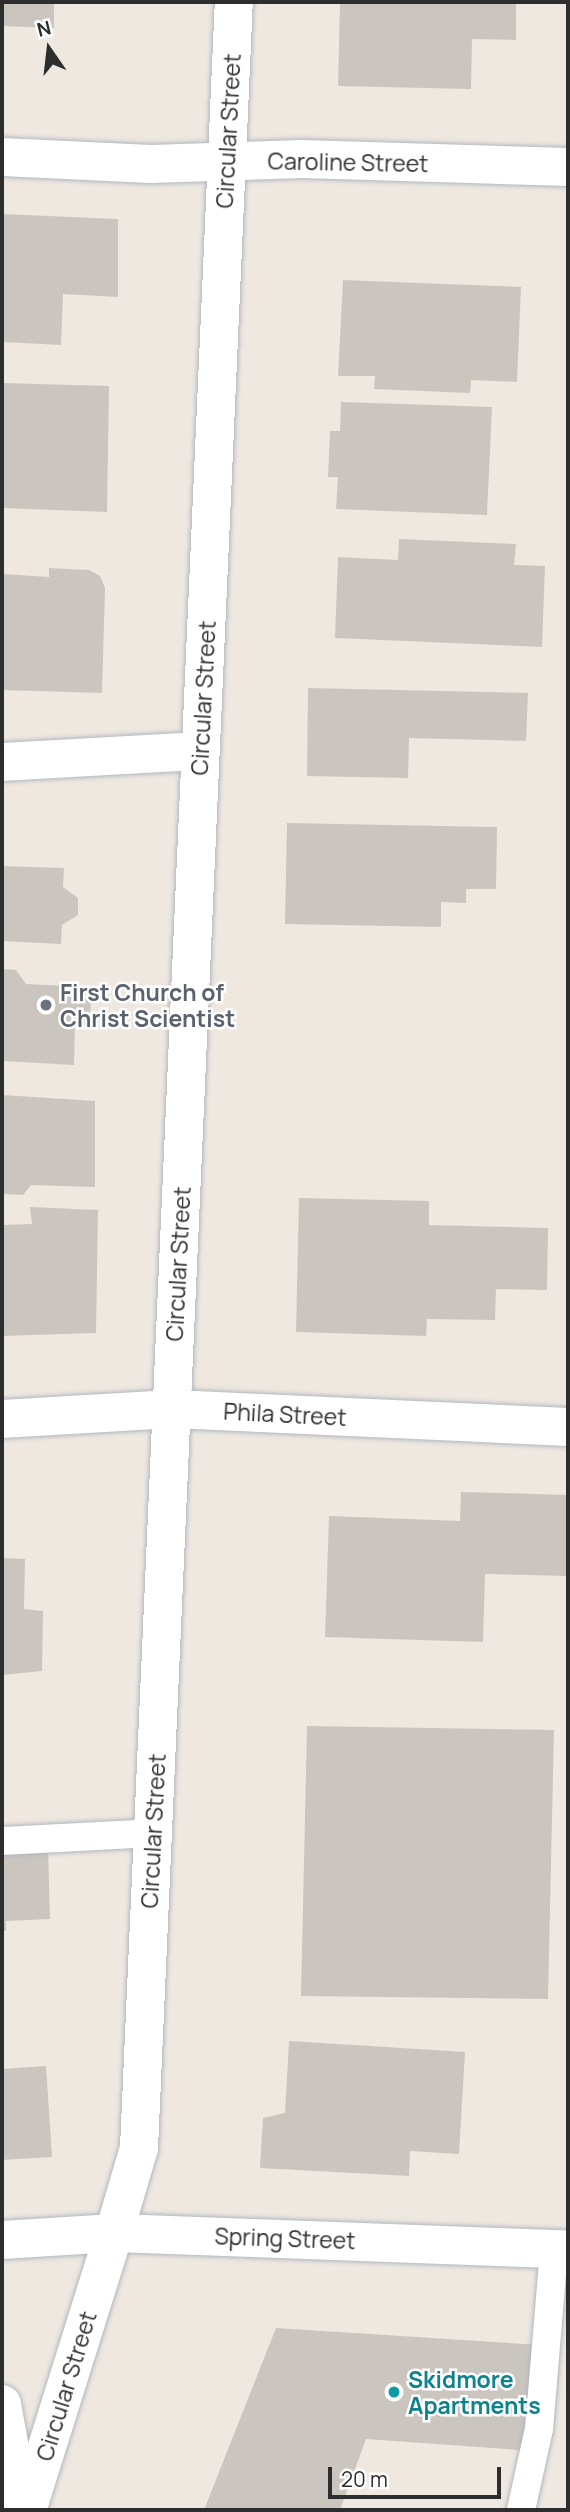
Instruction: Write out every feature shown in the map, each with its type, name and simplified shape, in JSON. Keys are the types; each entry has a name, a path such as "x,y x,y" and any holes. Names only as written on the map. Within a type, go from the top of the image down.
{"street":[{"name":"Circular Street","path":"27,2510 139,2148 234,2"},
{"name":"Caroline Street","path":"2,157 151,163 568,167"},
{"path":"2,762 200,751"},
{"name":"Phila Street","path":"2,1419 172,1409 568,1427"},
{"name":"Spring Street","path":"2,2240 114,2233 561,2249"},
{"path":"2,2404 21,2510"}],"lane":[{"path":"2,1842 153,1833"},
{"path":"521,2510 539,2429 561,2249"}],"building":[{"path":"2,2 54,2 54,28 2,26"},
{"path":"340,2 516,2 516,40 472,39 471,89 338,86"},
{"path":"2,214 118,219 118,297 63,294 61,345 2,342"},
{"path":"343,280 521,287 517,382 471,380 470,393 374,389 375,376 338,376"},
{"path":"2,383 109,386 107,512 2,508"},
{"path":"341,402 492,407 487,515 336,509 338,477 328,477 330,431 340,431"},
{"path":"399,539 516,544 514,565 545,566 542,647 335,638 338,557 398,560"},
{"path":"49,568 89,570 100,576 105,588 102,693 2,690 2,574 49,577"},
{"path":"308,688 528,693 526,741 409,738 408,778 307,776"},
{"path":"287,823 497,827 496,889 466,889 466,903 441,902 441,927 285,924"},
{"path":"2,866 64,868 63,887 78,898 78,915 62,925 61,944 2,941"},
{"name":"First Church of Christ Scientist","path":"2,969 16,970 26,984 90,987 91,1024 75,1024 74,1065 2,1061"},
{"path":"2,1095 95,1101 95,1187 31,1185 23,1195 2,1194"},
{"path":"299,1198 429,1201 429,1225 548,1228 547,1290 496,1289 495,1320 427,1319 426,1336 296,1332"},
{"path":"30,1207 98,1210 96,1333 2,1336 2,1225 32,1224"},
{"path":"461,1492 568,1495 568,1576 485,1574 483,1642 325,1637 329,1516 460,1521"},
{"path":"2,1558 25,1559 24,1609 43,1611 42,1671 2,1675"},
{"path":"307,1726 554,1730 548,1999 301,1996"},
{"path":"48,1849 50,1919 6,1921 6,1931 2,1931 2,1850"},
{"path":"289,2041 465,2052 459,2154 410,2151 409,2176 260,2168 263,2118 285,2113"},
{"path":"46,2066 52,2157 2,2160 2,2069"},
{"name":"Skidmore Apartments","path":"276,2328 540,2345 533,2451 366,2439 340,2510 204,2510"}],"place":[{"name":"First Church of Christ Scientist","path":"46,1005"},
{"name":"Skidmore Apartments","path":"394,2392"}]}
